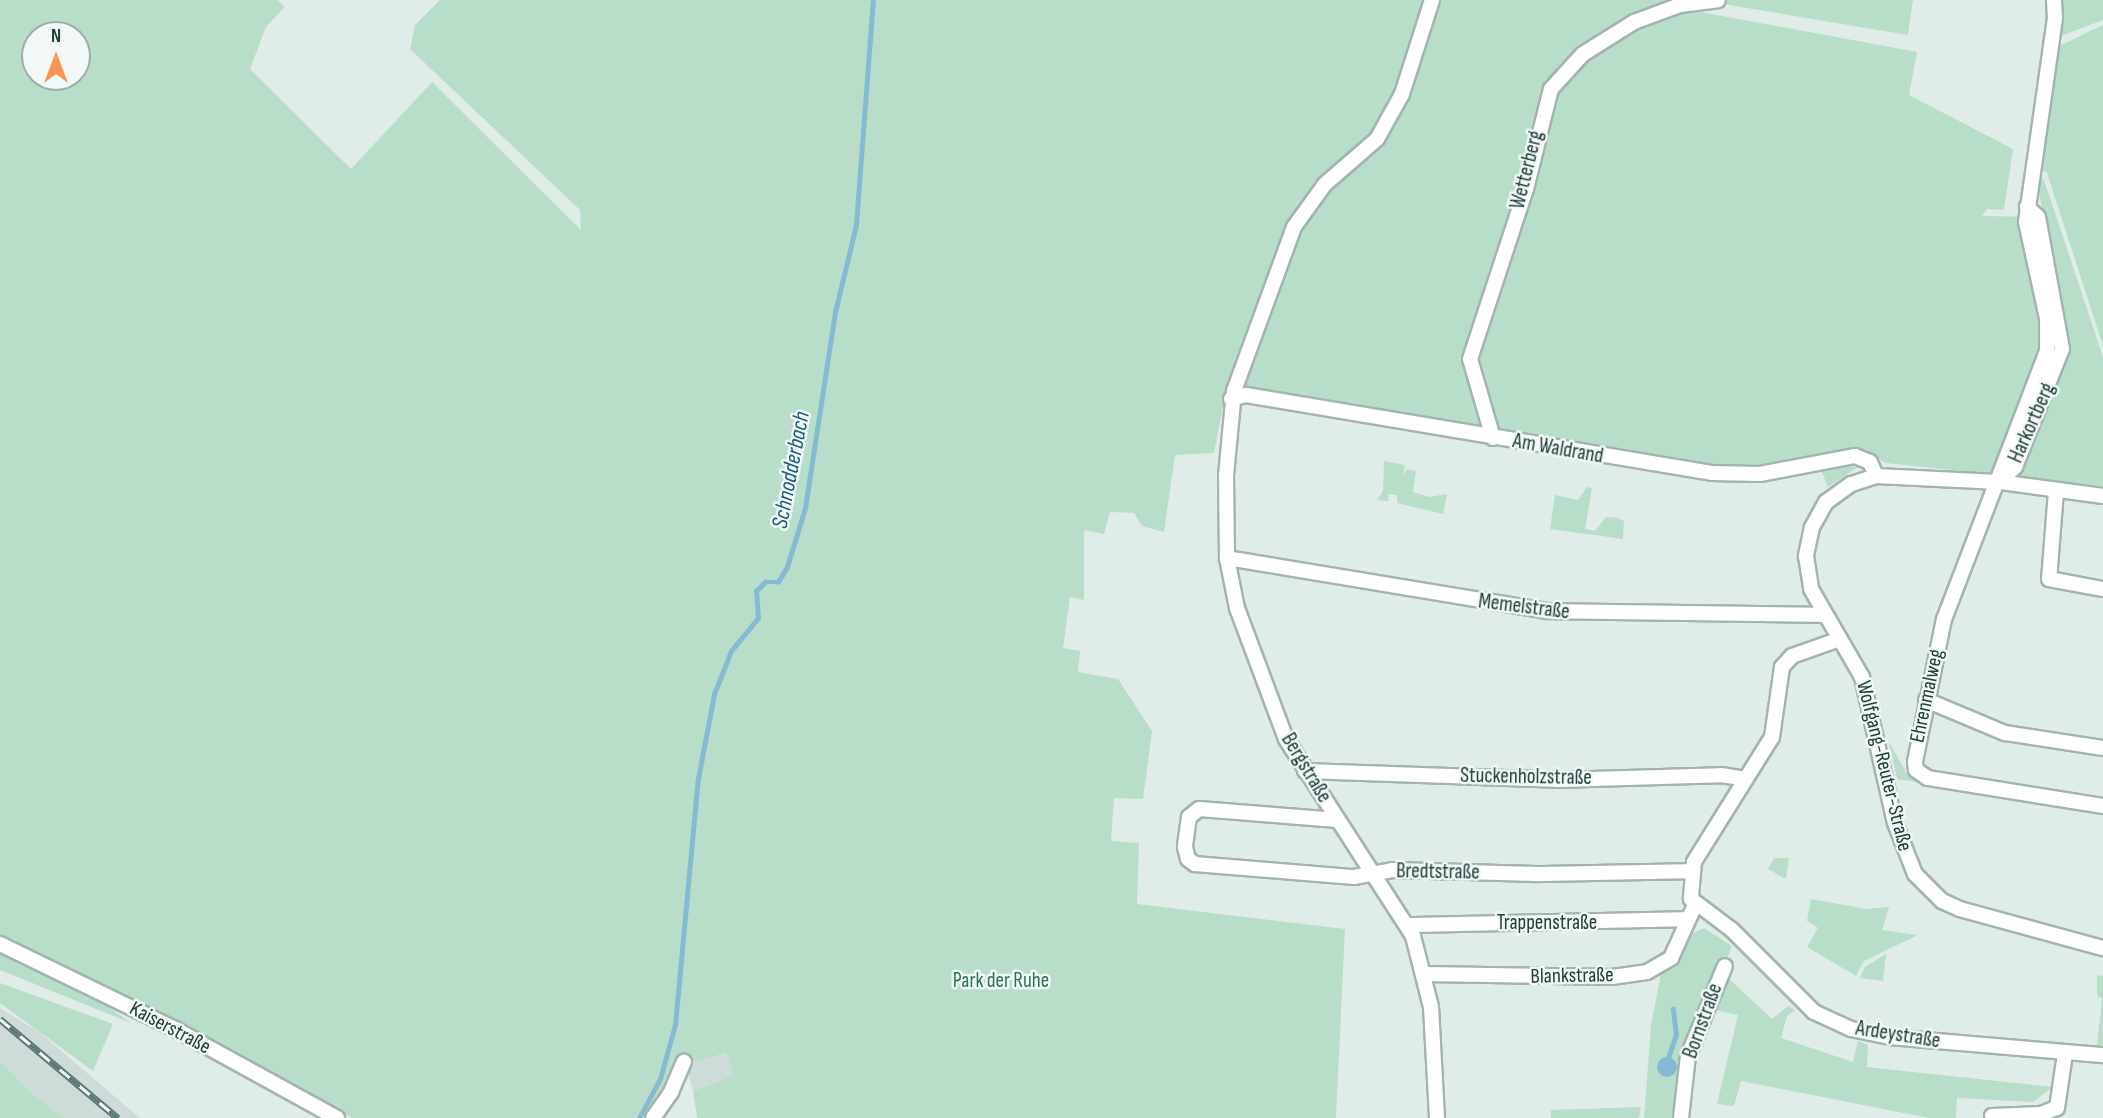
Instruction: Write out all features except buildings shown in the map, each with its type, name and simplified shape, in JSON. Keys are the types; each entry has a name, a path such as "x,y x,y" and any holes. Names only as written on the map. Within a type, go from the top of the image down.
{"street":[{"path":"1231,399 1294,228 1325,184 1377,139 1402,94 1432,0"},
{"name":"Wetterberg","path":"1493,438 1470,359 1526,189 1551,89 1583,54 1634,22 1680,5 1718,0"},
{"name":"Harkortberg","path":"1999,482 2049,341 2025,222 2055,18 2054,0"},
{"name":"Am Waldrand","path":"1231,399 1246,395 1712,473 1760,474 1855,456 1870,462 1876,476"},
{"name":"Bergstraße","path":"1231,399 1226,447 1227,558 1243,628 1286,739 1408,925 1426,974 1437,1118"},
{"name":"Wolfgang-Reuter-Straße","path":"2103,496 1999,482 1876,476 1837,492 1812,527 1806,566 1811,589 1862,677 1902,846 1924,885 1960,909 2103,948"},
{"name":"Ehrenmalweg","path":"1999,482 1944,619 1915,755 1916,770 1923,776 2103,806"},
{"path":"2056,491 2049,579 2103,589"},
{"name":"Memelstraße","path":"1227,558 1546,611 1825,615"},
{"path":"1687,919 1696,905 1689,892 1691,871 1772,737 1777,684 1786,660 1840,639"},
{"path":"1926,700 2005,733 2103,748"},
{"name":"Stuckenholzstraße","path":"1305,771 1557,780 1721,775 1746,779"},
{"name":"Bredtstraße","path":"1337,820 1199,809 1189,817 1188,859 1213,866 1342,876 1374,873 1691,871"},
{"name":"Ardeystraße","path":"1696,905 1732,930 1824,1018 1891,1037 2065,1054 2103,1055"},
{"name":"Trappenstraße","path":"1408,925 1687,919"},
{"name":"Blankstraße","path":"1426,974 1598,978 1647,972 1671,958 1687,919"},
{"name":"Kaiserstraße","path":"0,944 175,1029 337,1118"},
{"name":"Bornstraße","path":"1681,1118 1688,1056 1725,966"},
{"path":"1992,1116 2053,1112 2060,1101 2065,1054"},
{"path":"653,1118 671,1092 684,1062"}],"shaded area":[{"path":"0,1008 39,1032 140,1118 64,1118 33,1095 0,1061"},
{"path":"727,1053 734,1075 693,1091 686,1065"}],"green space":[{"name":"Park der Ruhe","path":"0,0 277,0 285,7 266,27 250,69 351,169 432,82 581,230 580,210 410,49 415,25 440,0 1676,0 1679,8 1917,52 1909,95 2013,149 2004,210 1987,209 1982,216 2044,217 2038,189 2039,179 2044,180 2103,357 2103,486 1886,463 1873,456 1760,469 1712,468 1227,385 1214,453 1175,455 1164,532 1142,526 1134,513 1110,512 1104,534 1084,530 1084,600 1070,597 1063,648 1080,651 1078,672 1118,679 1152,731 1143,799 1114,798 1111,841 1139,843 1137,904 1345,929 1336,1118 697,1118 693,1091 734,1075 726,1053 686,1065 671,1075 646,1118 352,1118 231,1049 0,935"},
{"path":"1699,0 1913,0 1908,35"},
{"path":"2056,0 2103,0 2103,20 2056,38"},
{"path":"2103,25 2103,346 2047,173 2042,170 2057,47"},
{"path":"1384,461 1405,465 1403,476 1407,469 1416,471 1413,492 1429,497 1447,494 1443,514 1397,503 1397,495 1389,494 1388,501 1377,500 1383,491"},
{"path":"1841,466 1858,467 1828,487 1821,470"},
{"path":"1587,487 1592,488 1585,529 1595,531 1606,517 1617,518 1624,521 1623,539 1550,529 1555,495 1578,500"},
{"path":"1889,742 1907,774 1917,782 1897,779"},
{"path":"1774,858 1789,858 1786,879 1768,869"},
{"path":"1811,899 1867,909 1889,907 1882,930 1918,935 1864,961 1856,976 1807,947 1818,928 1807,921"},
{"path":"1704,928 1732,946 1679,1078 1672,1118 1644,1118 1651,1026 1661,973 1680,958 1691,934"},
{"path":"0,953 102,1003 131,1023 0,970"},
{"path":"1886,954 1883,981 1860,978 1865,967"},
{"path":"1725,975 1772,1019 1788,1006 1795,1010 1787,1016 1781,1038 1853,1062 1858,1041 1868,1045 1867,1067 2053,1087 2033,1102 1957,1098 1956,1118 1929,1118 1741,1081 1734,1106 1717,1104 1738,1015 1714,1010"},
{"path":"2097,975 2103,976 2103,1046 2097,1047 2102,998 2097,997"},
{"path":"0,983 113,1024 93,1071 0,1003"},
{"path":"0,1061 33,1095 64,1118 0,1118"},
{"path":"1641,1107 1639,1118 1551,1118 1551,1110"}],"water":[{"path":"1663,1057 1671,1057 1677,1067 1671,1077 1663,1077 1657,1071 1657,1063"}],"waterway":[{"name":"Schnodderbach","path":"639,1118 660,1079 675,1025 698,779 714,694 731,651 758,618 756,591 765,582 778,582 787,567 805,508 835,312 856,225 873,0"},
{"path":"1668,1058 1676,1035 1673,1009"}],"railway":[{"path":"0,1019 118,1118"}]}
